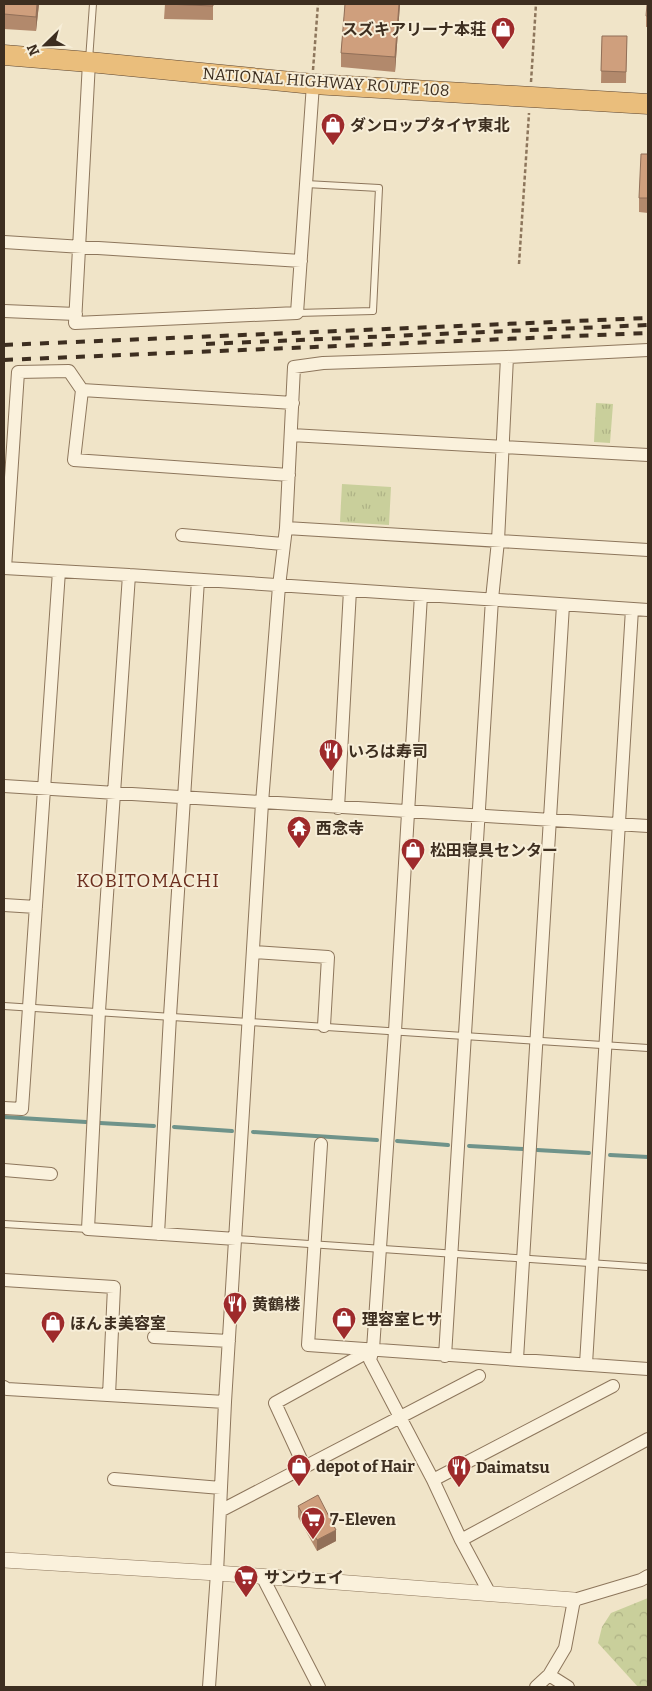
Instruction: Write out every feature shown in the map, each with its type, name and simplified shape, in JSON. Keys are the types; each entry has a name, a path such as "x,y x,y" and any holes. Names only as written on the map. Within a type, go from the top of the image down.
{"highway":[{"name":"NATIONAL HIGHWAY ROUTE 108","path":"4,55 313,84 648,104"}],"street":[{"path":"89,62 75,323 297,313 313,84"},
{"path":"4,242 301,261"},
{"path":"4,311 76,314"},
{"path":"209,1687 262,803 279,586 286,528 294,367 323,363 648,350"},
{"path":"445,1356 492,599 498,541 507,357"},
{"path":"289,475 74,460 82,390 69,371 18,372 4,568 648,610"},
{"path":"82,390 292,403"},
{"path":"291,435 648,455"},
{"path":"286,528 648,550"},
{"path":"182,535 283,544"},
{"path":"4,1108 22,1109 59,571"},
{"path":"129,575 99,1011 88,1229 236,1239"},
{"path":"158,1234 183,798 198,580"},
{"path":"338,808 350,590"},
{"path":"421,595 395,1031 370,1360 490,1594"},
{"path":"517,1360 564,605"},
{"path":"586,1364 632,610"},
{"path":"4,786 648,826"},
{"path":"4,905 36,908"},
{"path":"254,952 328,957 324,1026"},
{"path":"321,1144 308,1345 648,1369"},
{"path":"4,1170 51,1174"},
{"path":"4,1280 114,1287 109,1395"},
{"path":"154,1337 229,1341"},
{"path":"304,1466 275,1403 372,1349"},
{"path":"220,1511 479,1376"},
{"path":"433,1480 614,1386"},
{"path":"4,1387 7,1389 225,1402"},
{"path":"461,1540 648,1439"},
{"path":"114,1479 221,1488"},
{"path":"4,1560 262,1576 574,1600 641,1580 648,1576"},
{"path":"262,1576 319,1687"},
{"path":"536,1687 549,1675 565,1648 574,1600"},
{"path":"549,1675 568,1687"}],"lane":[{"path":"89,62 93,4"},
{"path":"297,313 372,311 379,188 306,184"},
{"path":"4,1006 648,1048"},
{"path":"4,1224 88,1229"},
{"path":"236,1239 648,1267"}],"path":[{"path":"313,84 318,4"},
{"path":"519,264 536,4"}],"green space":[{"path":"596,403 613,404 610,443 594,442"},
{"path":"342,484 391,487 389,525 340,522"},
{"path":"648,1598 648,1687 638,1687 598,1643 602,1627 611,1613"}],"building":[{"path":"4,4 37,4 36,17 4,14"},
{"path":"165,4 213,4 213,6"},
{"path":"345,4 399,4 395,57 341,53"},
{"path":"647,4 648,16 646,16"},
{"path":"602,36 627,36 626,72 601,71"},
{"path":"641,154 648,154 648,198 639,198"},
{"path":"318,1495 336,1530 317,1540 298,1506"}],"waterway":[{"path":"4,1117 86,1122"},
{"path":"100,1123 154,1126"},
{"path":"174,1127 232,1131"},
{"path":"253,1132 377,1140"},
{"path":"397,1141 448,1145"},
{"path":"469,1146 523,1149"},
{"path":"537,1150 589,1153"},
{"path":"610,1155 648,1157"}],"railway":[{"path":"4,345 648,318"},
{"path":"206,344 648,325"},
{"path":"4,360 648,333"}],"place":[{"name":"スズキアリーナ本荘","path":"503,50"},
{"name":"ダンロップタイヤ東北","path":"333,146"},
{"name":"いろは寿司","path":"331,772"},
{"name":"西念寺","path":"299,849"},
{"name":"松田寝具センター","path":"413,871"},
{"name":"黄鶴楼","path":"235,1325"},
{"name":"理容室ヒサ","path":"344,1340"},
{"name":"ほんま美容室","path":"53,1344"},
{"name":"depot of Hair","path":"299,1487"},
{"name":"Daimatsu","path":"459,1488"},
{"name":"7-Eleven","path":"313,1540"},
{"name":"サンウェイ","path":"246,1598"}],"district":[{"name":"KOBITOMACHI","path":"148,880"}]}
